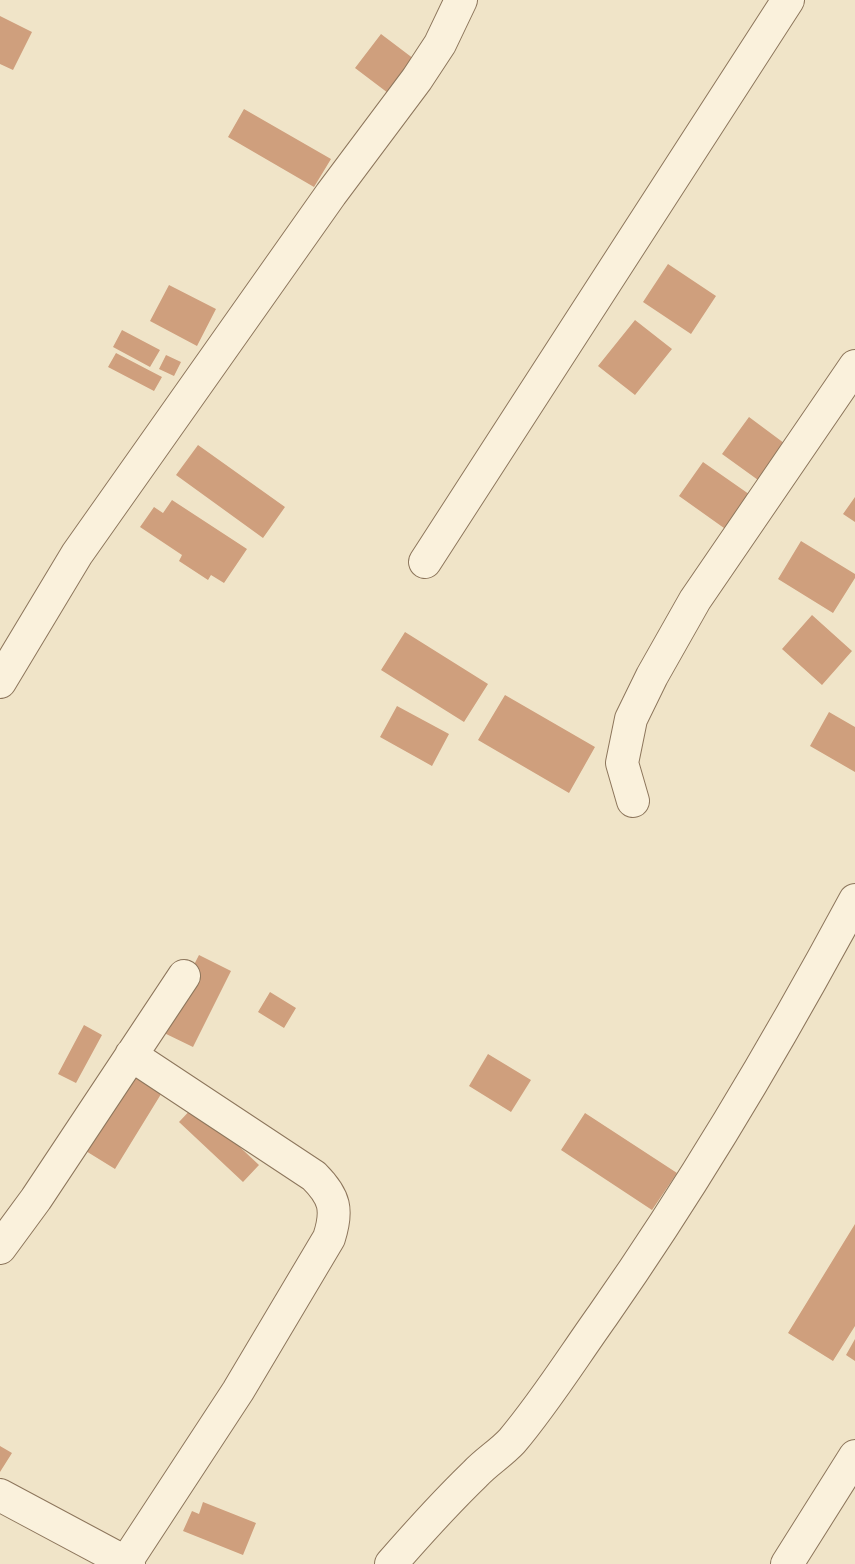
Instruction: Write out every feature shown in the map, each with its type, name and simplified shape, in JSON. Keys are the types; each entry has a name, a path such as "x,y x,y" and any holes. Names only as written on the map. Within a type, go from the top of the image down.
{"street":[{"path":"0,682 77,554 331,194 417,80 441,44 462,0"},
{"path":"424,562 788,0"},
{"path":"633,801 622,763 631,719 652,676 695,600 855,366"},
{"path":"391,1564 428,1521 511,1442 553,1387 624,1285 705,1161 795,1011 855,900"},
{"path":"0,1248 36,1198 184,976"},
{"path":"0,1495 128,1563 238,1390 329,1238 334,1220 333,1203 326,1187 314,1176 131,1055"},
{"path":"787,1564 855,1456"}],"building":[{"path":"0,16 32,32 13,70 0,64"},
{"path":"381,34 414,59 388,93 355,68"},
{"path":"244,109 331,159 314,187 228,137"},
{"path":"668,264 716,296 691,334 643,302"},
{"path":"169,285 216,309 197,346 150,321"},
{"path":"635,320 672,349 635,395 598,366"},
{"path":"122,330 160,350 150,367 113,347"},
{"path":"116,353 162,377 154,391 108,367"},
{"path":"166,355 181,362 174,376 159,369"},
{"path":"749,417 792,449 765,485 722,454"},
{"path":"198,445 285,507 263,538 176,475"},
{"path":"703,462 756,499 731,533 679,496"},
{"path":"855,497 855,522 843,514"},
{"path":"172,500 247,549 224,583 211,575 208,580 179,561 182,555 140,527 154,507 163,513"},
{"path":"801,541 855,574 855,578 833,613 778,579"},
{"path":"812,615 852,651 822,685 782,649"},
{"path":"405,632 488,684 464,722 381,670"},
{"path":"505,695 595,747 569,793 478,740"},
{"path":"397,706 449,734 432,766 380,737"},
{"path":"829,712 855,727 855,772 810,746"},
{"path":"199,955 231,971 193,1047 160,1031"},
{"path":"270,992 296,1008 284,1028 258,1012"},
{"path":"84,1025 102,1035 76,1083 58,1074"},
{"path":"488,1054 531,1080 511,1112 469,1086"},
{"path":"131,1065 166,1086 115,1169 81,1148"},
{"path":"195,1105 259,1165 243,1182 179,1122"},
{"path":"585,1113 677,1173 652,1210 561,1150"},
{"path":"855,1224 855,1326 833,1361 788,1333"},
{"path":"855,1339 855,1361 846,1355"},
{"path":"0,1446 12,1453 0,1472"},
{"path":"203,1502 256,1523 243,1555 183,1531 192,1511 199,1514"}]}
